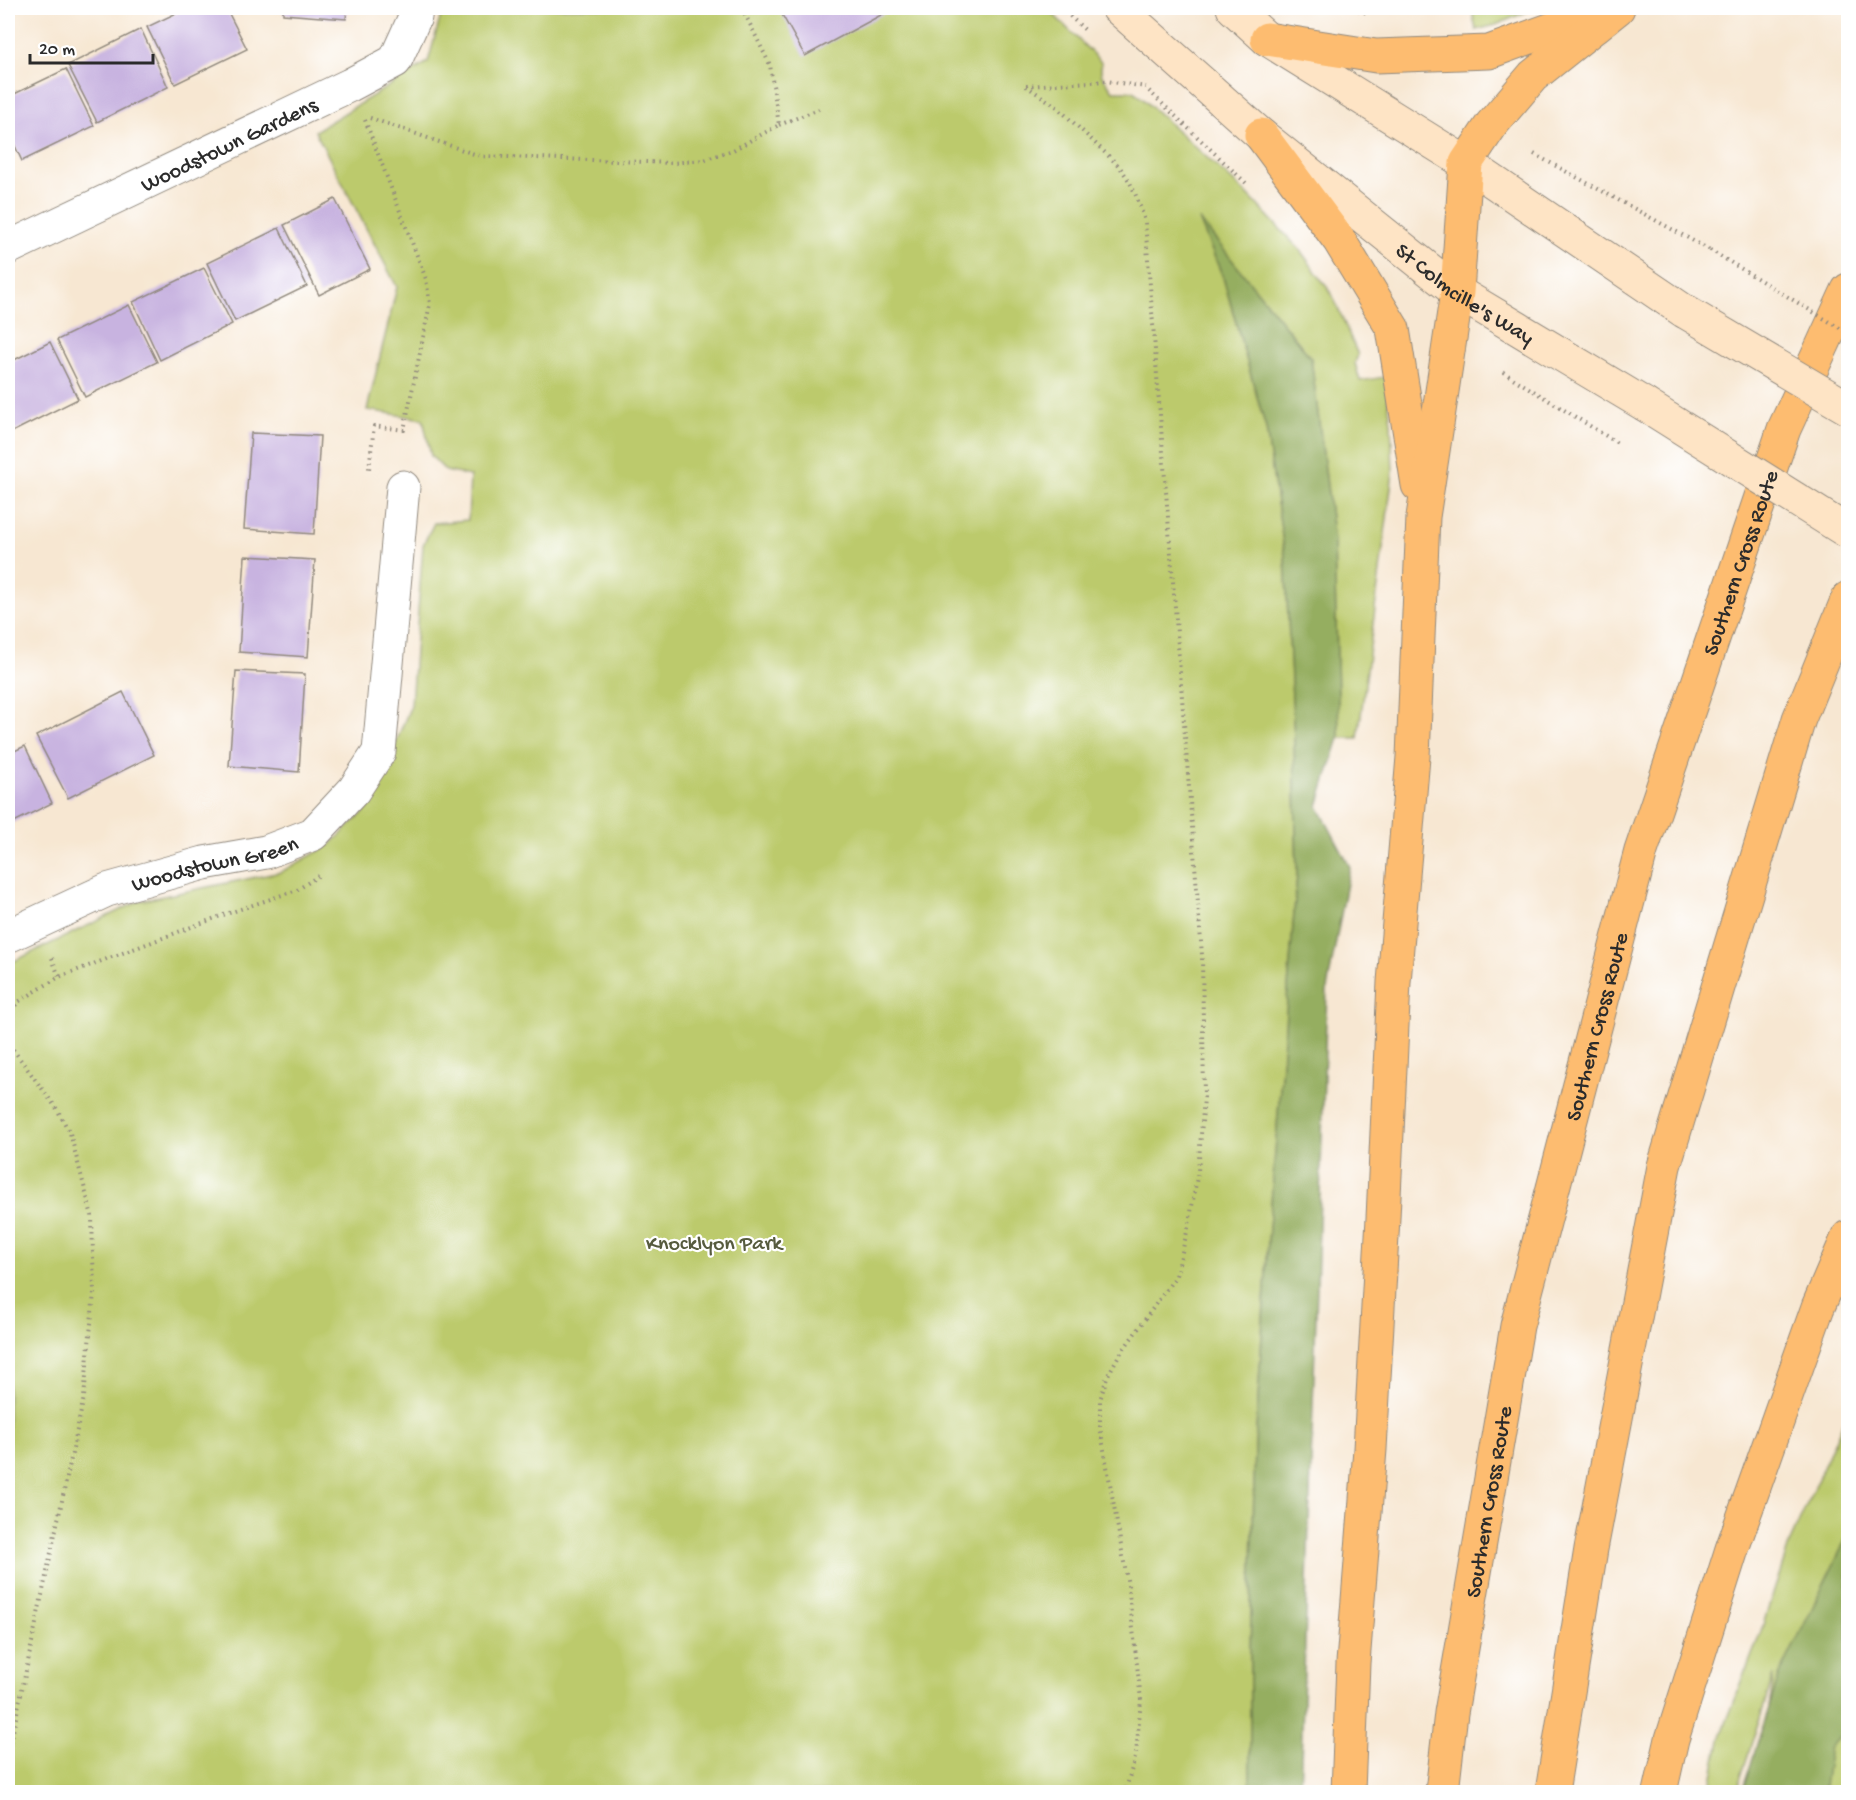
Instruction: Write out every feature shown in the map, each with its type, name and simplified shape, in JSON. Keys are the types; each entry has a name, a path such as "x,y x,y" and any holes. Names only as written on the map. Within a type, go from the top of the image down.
{"highway":[{"path":"1268,39 1377,56 1488,52 1611,8"},
{"path":"1348,1792 1353,1663 1370,1449 1383,1229 1394,982 1413,757 1423,517 1457,292 1466,163 1492,124 1533,76 1618,8"},
{"path":"1261,135 1340,240 1393,329 1423,517"},
{"name":"Southern Cross Route","path":"1442,1792 1451,1713 1517,1326 1641,851 1784,429 1848,290"},
{"path":"1552,1792 1592,1549 1664,1166 1798,719 1848,598"},
{"path":"1660,1792 1672,1739 1732,1549 1818,1307 1848,1237"}],"main road":[{"name":"St Colmcille's Way","path":"1118,8 1261,135 1457,292 1644,404 1848,532"},
{"path":"1233,8 1268,39 1466,163 1684,311 1848,408"}],"street":[{"name":"Woodstown Gardens","path":"8,248 350,85 395,61 415,17 416,8"},
{"name":"Woodstown Green","path":"8,936 107,890 204,863 266,852 314,834 354,790 379,752 403,488"}],"path":[{"path":"742,8 770,65 779,125"},
{"path":"1061,8 1087,32"},
{"path":"1137,79 1250,186"},
{"path":"1125,1792 1136,1754 1142,1700 1128,1584 1100,1427 1100,1400 1107,1377 1118,1357 1176,1276 1189,1224 1198,1171 1204,1098 1202,956 1144,221 1136,195 1126,174 1056,106 1026,86 1106,81 1146,87"},
{"path":"369,470 374,426 404,430 430,304 426,279 363,116 480,156 672,163 704,160 733,150 779,125 819,109"},
{"path":"1534,154 1710,250 1848,333"},
{"path":"1503,372 1619,444"},
{"path":"8,1039 9,1044 57,1109 70,1133 92,1216 94,1292 84,1397 45,1587 8,1750"}],"green space":[{"name":"Knocklyon Park","path":"443,8 1047,8 1101,62 1101,74 1113,91 1134,91 1248,195 1300,250 1332,294 1358,355 1355,363 1360,381 1385,377 1391,423 1393,472 1358,738 1339,738 1334,542 1311,358 1200,222 1223,277 1266,428 1285,556 1294,738 1297,875 1268,1241 1255,1446 1250,1656 1250,1792 8,1792 8,964 139,901 281,872 330,845 370,806 411,705 423,545 434,523 468,520 470,476 446,471 431,456 423,419 367,410 397,287 315,131 428,62"},
{"path":"1400,8 1535,8 1496,25 1476,30 1472,11 1449,13"},
{"path":"1199,219 1311,358 1334,542 1339,738 1318,806 1350,867 1327,989 1300,1792 1250,1792 1250,1656 1255,1446 1268,1241 1297,875 1294,738 1285,556 1266,428 1223,277"},
{"path":"1848,1411 1848,1792 1756,1792 1774,1675 1736,1792 1710,1792 1720,1739 1760,1634 1790,1542"},
{"path":"1848,1535 1848,1727 1830,1747 1823,1792 1742,1792 1779,1676"}],"building":[{"path":"187,8 226,8 247,49 175,84 147,27"},
{"path":"283,8 347,8 346,19 283,14"},
{"path":"786,8 894,8 805,56 780,11"},
{"path":"141,29 168,87 97,122 68,65"},
{"path":"66,69 94,126 22,161 8,131 8,97"},
{"path":"335,199 370,269 319,295 284,225"},
{"path":"279,228 307,286 235,321 207,263"},
{"path":"204,268 232,324 160,360 133,302"},
{"path":"129,305 157,362 85,397 57,340"},
{"path":"50,342 78,399 8,434 8,363"},
{"path":"251,433 320,436 314,534 244,529"},
{"path":"245,556 315,560 308,657 239,652"},
{"path":"236,671 305,674 299,772 229,766"},
{"path":"123,692 154,755 68,798 36,736"},
{"path":"25,746 52,803 8,825 8,754"}]}
